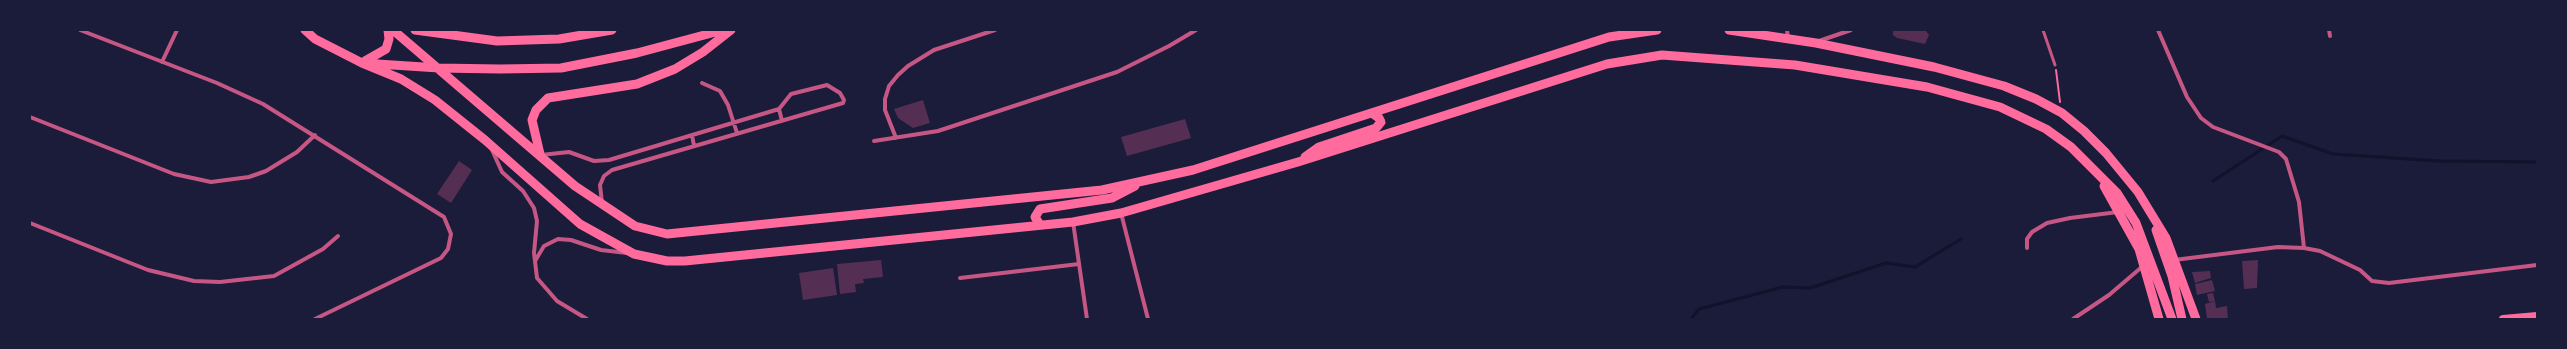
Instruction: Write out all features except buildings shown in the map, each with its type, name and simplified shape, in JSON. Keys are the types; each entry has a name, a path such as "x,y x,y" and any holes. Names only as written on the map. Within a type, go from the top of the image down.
{"main road":[{"path":"305,30 362,62 401,79 435,100 490,145 580,224 634,254 667,261 685,261 1073,222 1121,213 1298,162 1607,64 1662,55 1795,64 1927,87 2000,107 2024,117 2046,129 2094,169 2117,193 2136,223 2172,319"},
{"path":"362,62 372,59 386,49 389,39 388,30"},
{"path":"393,30 575,186 635,226 667,234 1102,190 1193,170 1610,37 1656,30"},
{"path":"415,30 497,41 559,39 612,30"},
{"path":"362,62 439,68 561,68 637,53 722,30"},
{"path":"540,155 532,120 536,110 546,100 555,96 637,84 675,69 703,52 731,30"},
{"path":"1729,30 1788,34 1816,43 1930,66 2004,86 2036,99 2062,113 2084,131 2124,173 2166,238 2196,319"},
{"path":"1298,162 1320,147 1376,128 1380,122 1379,118 1372,113"},
{"path":"2094,169 2120,211 2138,249 2159,319"},
{"path":"1040,225 1035,217 1040,209 1112,198 1145,181"},
{"path":"2151,215 2172,276 2182,319"},
{"path":"2503,319 2537,316"}],"street":[{"path":"80,30 263,104 437,211 448,222 451,234 445,253 436,261 315,319"},
{"path":"162,62 177,30"},
{"path":"896,138 885,110 885,99 889,86 898,75 934,50 995,30"},
{"path":"874,141 938,131 1118,72 1169,46 1196,30"},
{"path":"1816,43 1851,30"},
{"path":"2158,30 2187,97 2206,122 2213,127 2279,152 2286,158 2299,202 2304,248"},
{"path":"2329,30 2330,36"},
{"path":"702,83 720,91 728,105 737,133"},
{"path":"540,155 569,152 588,160 604,161 779,109 791,94 827,85 840,93 844,100 843,103 612,170 604,176 600,185 603,205"},
{"path":"779,109 782,121"},
{"path":"30,117 174,174 211,182 242,178 266,172 297,152 315,135"},
{"path":"692,135 694,146"},
{"path":"490,145 502,172 523,191 534,208 537,221 533,246 538,278 557,301 587,319"},
{"path":"639,151 642,161"},
{"path":"2027,248 2027,239 2032,232 2047,223 2070,218 2120,211"},
{"path":"1121,213 1148,319"},
{"path":"1073,222 1087,319"},
{"path":"30,223 148,270 194,281 220,282 274,276 323,249 338,236"},
{"path":"535,262 544,246 558,239 571,240 601,250 634,254"},
{"path":"2173,260 2278,247 2304,248 2320,251 2360,270 2372,281 2389,284 2537,265"},
{"path":"960,278 1079,264"},
{"path":"2072,319 2109,295 2143,266"}],"lane":[{"path":"2042,30 2055,65"}],"path":[{"path":"2055,65 2062,113"}],"waterway":[{"path":"2213,181 2282,136 2333,154 2439,161 2537,162"},
{"path":"1691,319 1699,309 1783,287 1810,288 1886,263 1915,267 1961,239"}]}
